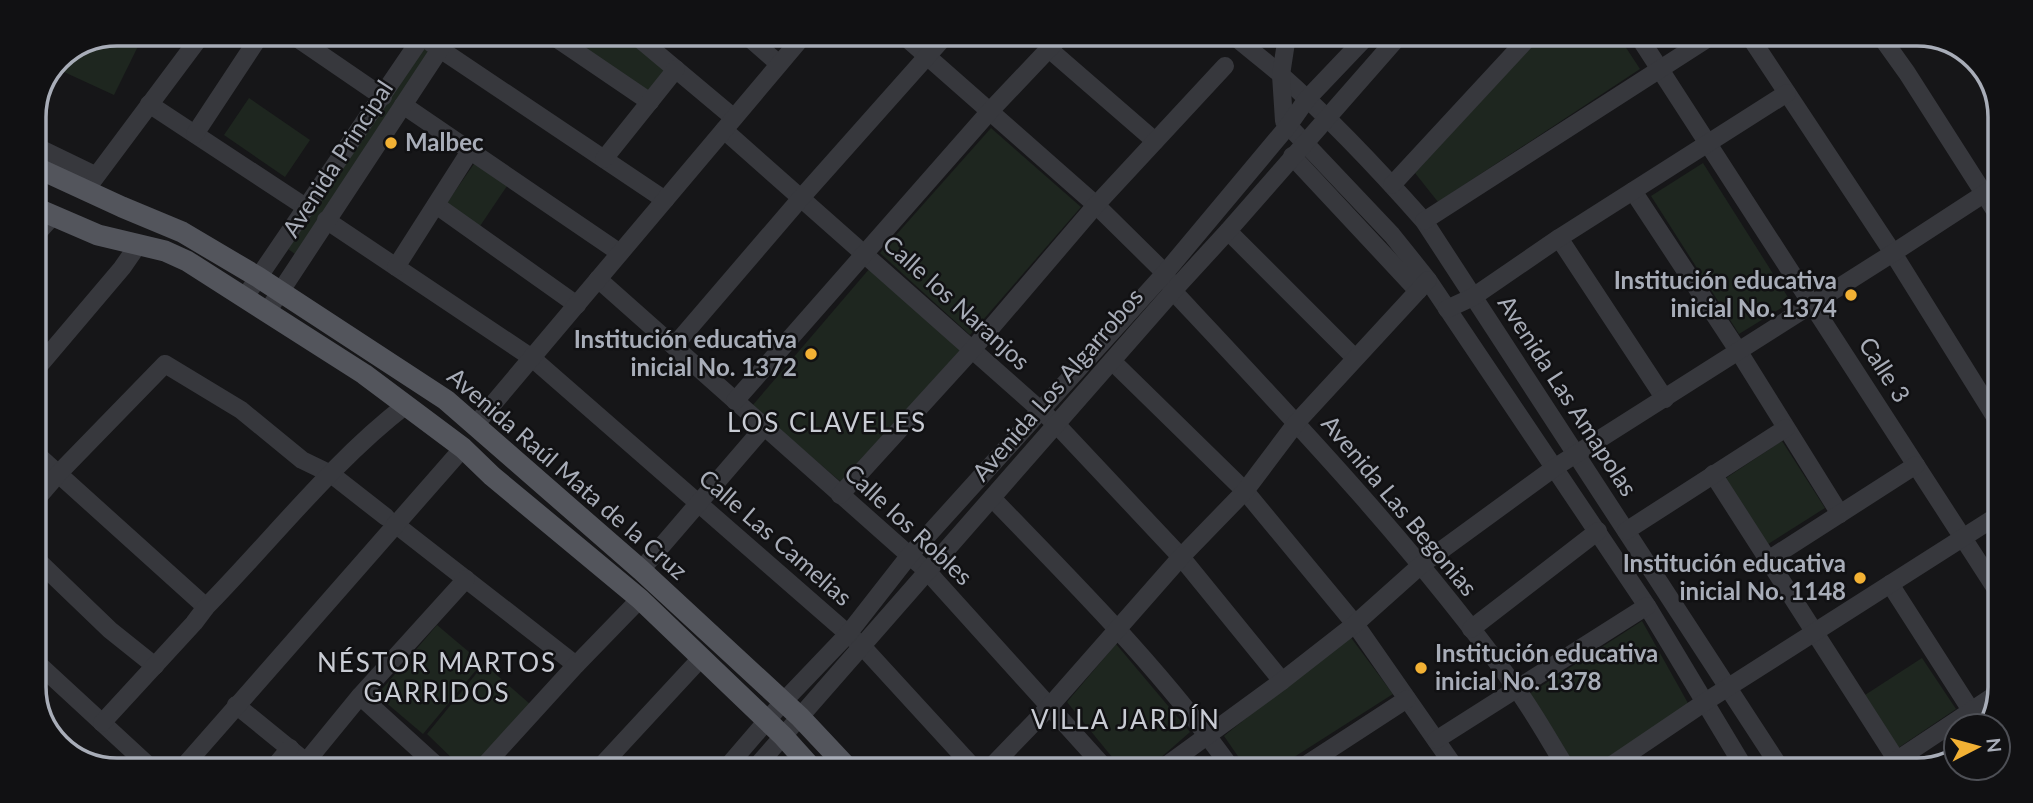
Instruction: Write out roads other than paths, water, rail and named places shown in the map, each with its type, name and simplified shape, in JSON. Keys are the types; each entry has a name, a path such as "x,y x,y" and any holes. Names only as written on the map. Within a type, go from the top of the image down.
{"main road":[{"name":"Avenida Raúl Mata de la Cruz","path":"46,170 90,183 182,232 258,277 446,400 641,570 800,717 839,758"},
{"name":"Avenida Raúl Mata de la Cruz","path":"46,213 106,237 164,251 187,261 365,374 463,448 492,476 640,599 803,758"}],"street":[{"path":"46,154 90,183 194,46"},
{"path":"195,134 253,46"},
{"path":"309,46 383,97"},
{"name":"Avenida Principal","path":"245,297 383,97 414,46"},
{"name":"Avenida Principal","path":"267,312 442,46"},
{"path":"452,46 604,159 665,200"},
{"path":"568,46 650,102"},
{"name":"Calle los Naranjos","path":"649,46 676,69 801,198 1056,424 1181,557 1282,681"},
{"path":"759,46 779,64"},
{"path":"476,424 795,46"},
{"path":"916,46 1096,205 1165,273 1172,291"},
{"path":"674,346 937,46"},
{"path":"735,401 990,111 1051,46"},
{"path":"1059,46 1154,141"},
{"name":"Avenida Las Amapolas","path":"1246,46 1307,99 1424,221 1774,758"},
{"path":"1285,46 1281,75 1284,121 1298,150"},
{"name":"Avenida Los Algarrobos","path":"764,758 800,717 855,640 909,556 1165,273 1288,126 1307,99 1358,46"},
{"name":"Avenida Los Algarrobos","path":"735,758 783,702 855,640 927,571 1390,46"},
{"path":"1392,185 1521,46"},
{"name":"Calle 3","path":"1645,46 1988,576"},
{"path":"1424,221 1696,46"},
{"path":"1756,46 1893,253 1988,405"},
{"path":"1888,46 1987,182"},
{"path":"1352,52 1352,74 1359,81"},
{"path":"841,495 972,350 1096,205 1225,66"},
{"path":"604,159 676,69"},
{"path":"1447,309 1474,297 1559,238 1787,93"},
{"path":"149,104 307,208"},
{"path":"403,105 620,253"},
{"name":"Avenida Las Amapolas","path":"1298,150 1447,309 1647,606 1738,758"},
{"path":"396,267 470,151"},
{"path":"1633,191 1739,352 1840,514"},
{"path":"1177,758 1355,624 1421,565 1574,454 1665,399 1987,192"},
{"path":"436,205 577,305"},
{"name":"Calle Las Camelias","path":"326,220 532,358 855,640 966,758"},
{"path":"1228,231 1355,358"},
{"path":"1559,238 1665,399"},
{"path":"46,358 122,268 138,245"},
{"name":"Calle los Robles","path":"598,279 927,571 1096,758"},
{"path":"1000,758 1181,557 1245,491 1297,422 1423,285"},
{"name":"Avenida Las Begonias","path":"1172,291 1297,422 1421,565 1517,689 1560,758"},
{"path":"1112,361 1245,491 1355,624 1448,758"},
{"path":"46,488 165,364 241,410 302,460 331,474 576,665"},
{"path":"102,723 331,474 383,422 406,405"},
{"path":"641,570 764,426"},
{"path":"1626,531 1786,428"},
{"path":"191,758 391,520 463,448"},
{"path":"46,463 206,607"},
{"path":"1768,560 1916,465"},
{"path":"1713,474 1889,758"},
{"path":"992,498 1117,628 1224,758"},
{"path":"1622,758 1705,702 1988,522"},
{"path":"1471,629 1598,531"},
{"path":"46,568 110,630 155,666"},
{"path":"314,758 360,696 466,579"},
{"path":"1890,584 1972,712"},
{"path":"491,758 640,599"},
{"path":"1436,740 1647,606"},
{"path":"608,758 702,657"},
{"path":"46,671 140,758"},
{"path":"360,696 429,758"},
{"path":"1316,758 1407,699"},
{"path":"236,705 302,758"},
{"path":"1908,758 1942,738"},
{"path":"282,758 290,748"}],"place":[{"name":"Malbec","path":"391,143"},
{"name":"Institución educativa inicial No. 1374","path":"1851,295"},
{"name":"Institución educativa inicial No. 1372","path":"811,354"},
{"name":"Institución educativa inicial No. 1148","path":"1860,578"},
{"name":"Institución educativa inicial No. 1378","path":"1421,668"}],"district":[{"name":"LOS CLAVELES","path":"827,423"},
{"name":"NÉSTOR MARTOS GARRIDOS","path":"437,678"},
{"name":"VILLA JARDÍN","path":"1126,720"}]}
